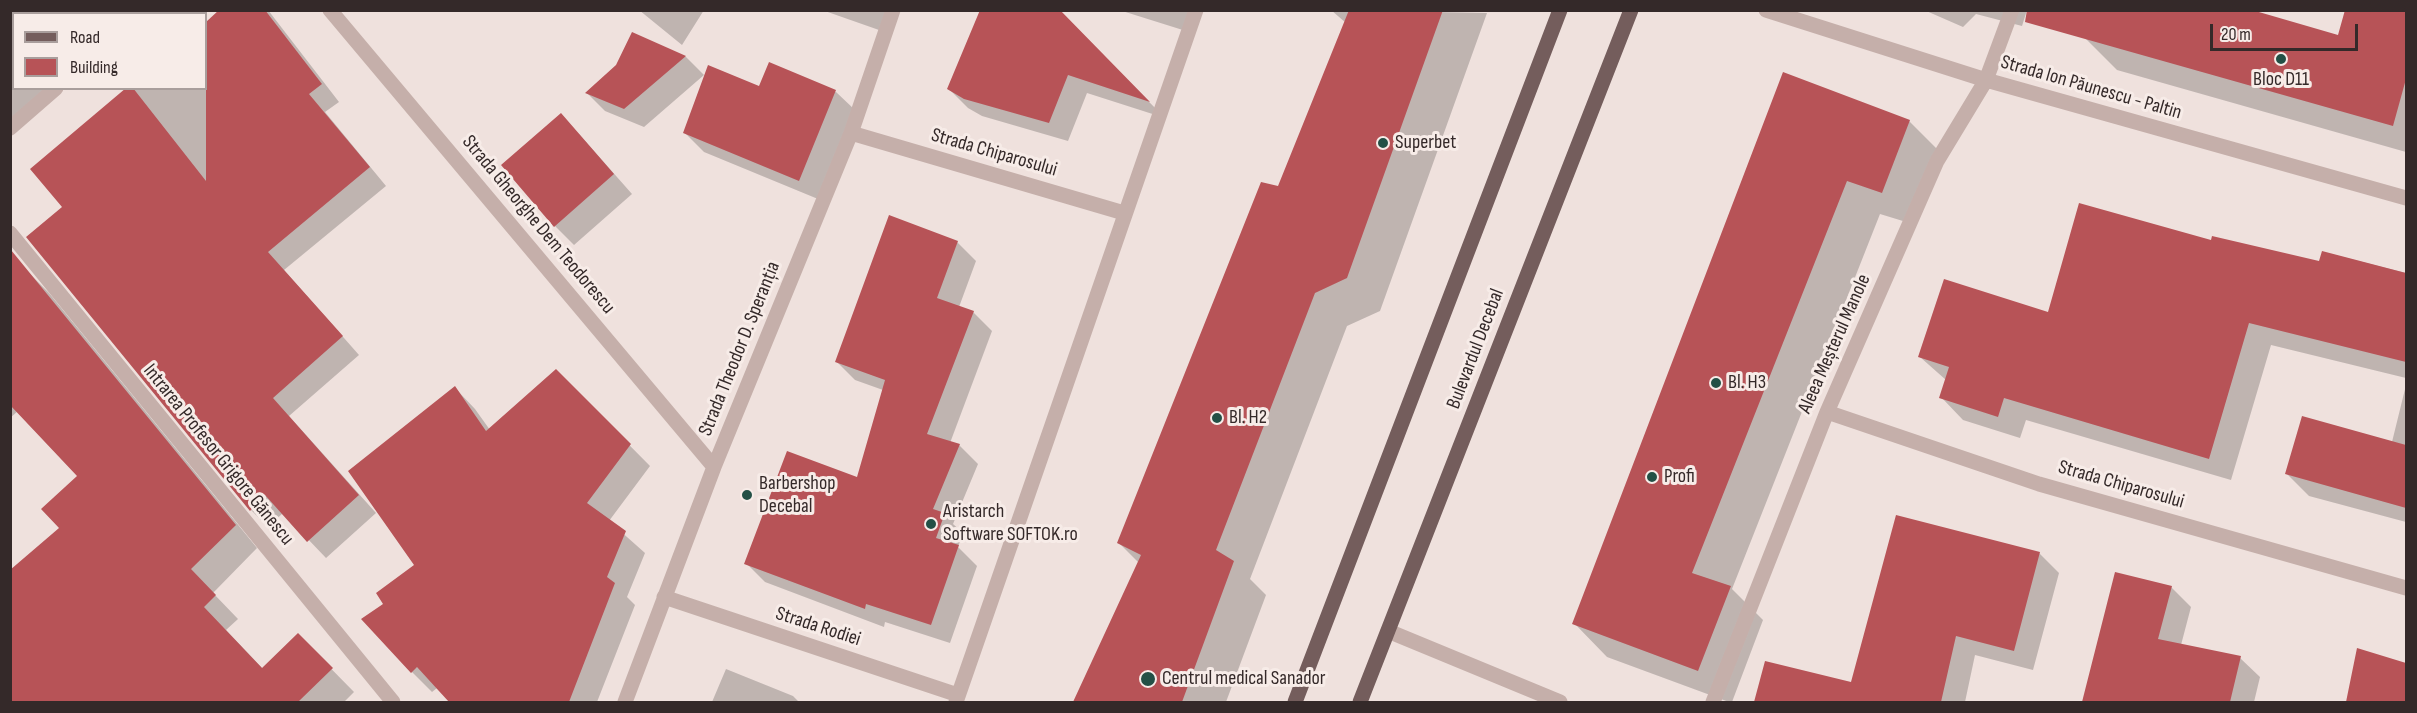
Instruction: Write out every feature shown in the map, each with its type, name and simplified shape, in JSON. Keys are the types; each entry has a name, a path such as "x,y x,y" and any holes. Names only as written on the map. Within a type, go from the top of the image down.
{"main road":[{"path":"1295,702 1560,10"},
{"name":"Bulevardul Decebal","path":"1360,702 1631,10"}],"street":[{"name":"Strada Gheorghe Dem Teodorescu","path":"330,10 714,467"},
{"name":"Strada Theodor D. Speranția","path":"625,702 714,467 851,133 893,10"},
{"path":"957,699 1196,10"},
{"name":"Strada Ion Păunescu - Paltin","path":"1766,10 1986,80 2406,198"},
{"name":"Aleea Meșterul Manole","path":"1713,702 1827,412 1937,161 1986,80 2012,10"},
{"path":"10,128 54,90"},
{"name":"Strada Chiparosului","path":"851,133 1124,213"},
{"name":"Intrarea Profesor Grigore Gănescu","path":"10,233 393,702"},
{"name":"Strada Chiparosului","path":"1827,412 2039,484 2406,588"},
{"name":"Strada Rodiei","path":"664,597 957,699"},
{"path":"1388,631 1560,702"}],"building":[{"path":"219,10 265,10 322,84 309,94 370,167 268,252 343,336 273,398 359,495 307,542 265,495 250,511 26,237 62,207 30,169 124,90 135,90 206,181 207,21"},
{"path":"980,10 1060,10 1150,102 1068,75 1049,123 964,99 947,89"},
{"name":"Bl. H2","path":"1349,10 1443,10 1347,278 1315,293 1216,550 1234,561 1182,702 1073,702 1141,555 1117,543 1261,182 1278,186"},
{"name":"Bloc D11","path":"2027,10 2252,10 2338,35 2345,10 2406,10 2406,79 2393,126 2025,22"},
{"path":"632,32 686,56 624,109 585,93 616,65"},
{"path":"769,62 836,90 799,181 683,133 708,65 759,86"},
{"name":"Bl. H3","path":"1783,72 1910,120 1882,193 1847,181 1692,573 1731,586 1698,671 1572,624"},
{"path":"561,113 614,174 554,227 501,165"},
{"path":"2079,203 2211,240 2212,236 2319,261 2322,251 2406,273 2406,362 2249,323 2209,459 2004,398 1998,417 1939,398 1949,367 1918,357 1944,279 2048,312"},
{"path":"889,215 958,241 937,298 974,311 927,434 960,444 933,509 945,513 936,538 959,545 931,625 866,604 865,609 744,564 787,451 857,477 885,380 835,362"},
{"path":"11,250 236,525 191,569 216,595 204,607 262,668 298,633 333,668 298,702 10,702 10,570 59,528 41,509 77,476 10,405"},
{"path":"556,369 631,444 587,503 626,531 607,577 615,583 569,702 449,702 417,667 411,673 361,619 383,604 376,593 414,565 348,471 455,386 486,431"},
{"path":"2302,416 2406,445 2406,508 2285,474"},
{"path":"1896,515 2040,552 2014,651 1956,636 1941,702 1754,702 1765,661 1851,682"},
{"path":"2115,572 2172,586 2158,639 2241,656 2230,702 2082,702"},
{"path":"2357,648 2406,663 2406,702 2346,702"}],"place":[{"name":"Bloc D11","path":"2281,59"},
{"name":"Superbet","path":"1383,143"},
{"name":"Bl. H3","path":"1716,383"},
{"name":"Bl. H2","path":"1217,418"},
{"name":"Profi","path":"1652,477"},
{"name":"Barbershop Decebal","path":"747,495"},
{"name":"Aristarch Software SOFTOK.ro","path":"931,524"},
{"name":"Centrul medical Sanador","path":"1148,679"}]}
